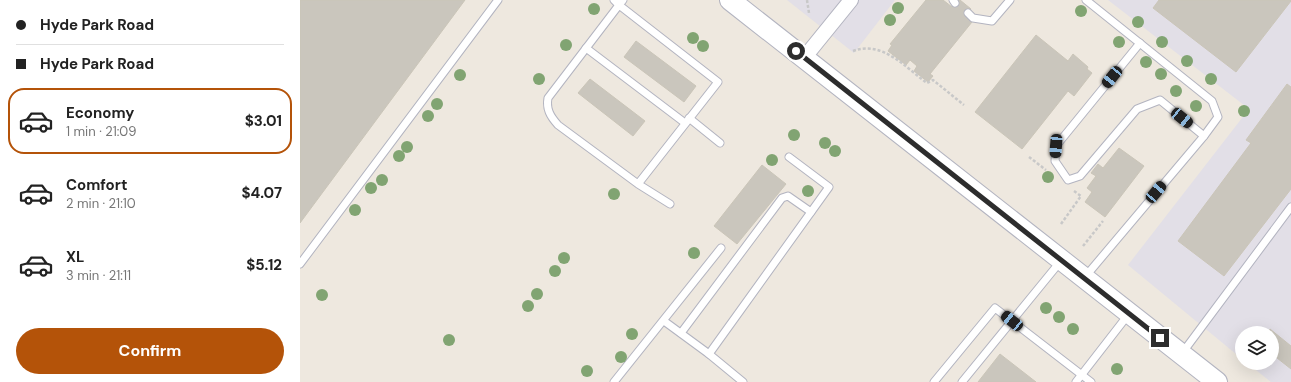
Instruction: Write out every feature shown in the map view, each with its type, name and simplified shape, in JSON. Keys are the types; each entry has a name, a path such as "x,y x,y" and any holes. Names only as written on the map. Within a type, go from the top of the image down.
{"main road":[{"path":"730,0 1217,382"}],"street":[{"path":"804,58 852,0"}],"lane":[{"path":"300,264 498,0"},
{"path":"968,13 973,18 992,21 1010,0"},
{"path":"1085,278 1204,136 1218,117 1212,101 1086,0"},
{"path":"638,184 718,82 619,2 548,98 547,106 550,117 558,125 638,184 670,204"},
{"path":"1140,43 1056,146 1055,161 1068,180 1080,176 1137,109 1160,100 1204,136"},
{"path":"586,48 720,143"},
{"path":"709,354 829,187 789,157"},
{"path":"681,333 782,198 788,196 811,212"},
{"path":"1181,354 1291,207"},
{"path":"614,382 664,321 720,248"},
{"path":"962,382 1062,260"},
{"path":"934,382 995,308 1090,382"},
{"path":"1076,382 1129,313"},
{"path":"664,321 709,354 743,382"}],"path":[{"path":"808,0 809,13"},
{"path":"853,51 861,48 886,51 927,83 932,80 964,105"},
{"path":"1083,246 1103,221"}],"shaded area":[{"path":"787,0 895,0 854,53"},
{"path":"1108,0 1291,0 1291,382 1271,382 1256,370 1279,370 1279,326 1235,326 1235,353 1128,265 1249,109"}],"building":[{"path":"300,0 465,0 300,223"},
{"path":"926,0 943,0 952,7 957,0 960,0 971,9 965,16 972,22 930,74 933,76 928,82 914,71 917,66 910,60 906,65 888,51 892,45 890,44"},
{"path":"1159,0 1291,1 1236,72 1153,8"},
{"path":"1036,35 1068,61 1073,54 1088,67 1087,69 1092,73 1074,96 1068,91 1022,149 975,112"},
{"path":"636,41 696,86 684,102 624,57"},
{"path":"590,79 645,121 633,136 578,93"},
{"path":"1287,84 1291,87 1291,189 1224,276 1178,241 1251,143 1246,140"},
{"path":"1119,148 1144,166 1105,217 1085,202 1092,192 1087,188 1096,176 1091,173 1098,164 1103,168"},
{"path":"762,165 786,184 737,244 714,226"},
{"path":"1279,336 1291,346 1291,369 1279,360"},
{"path":"1000,354 1036,382 978,382"}],"route":[{"path":"796,51 1160,338"}]}
